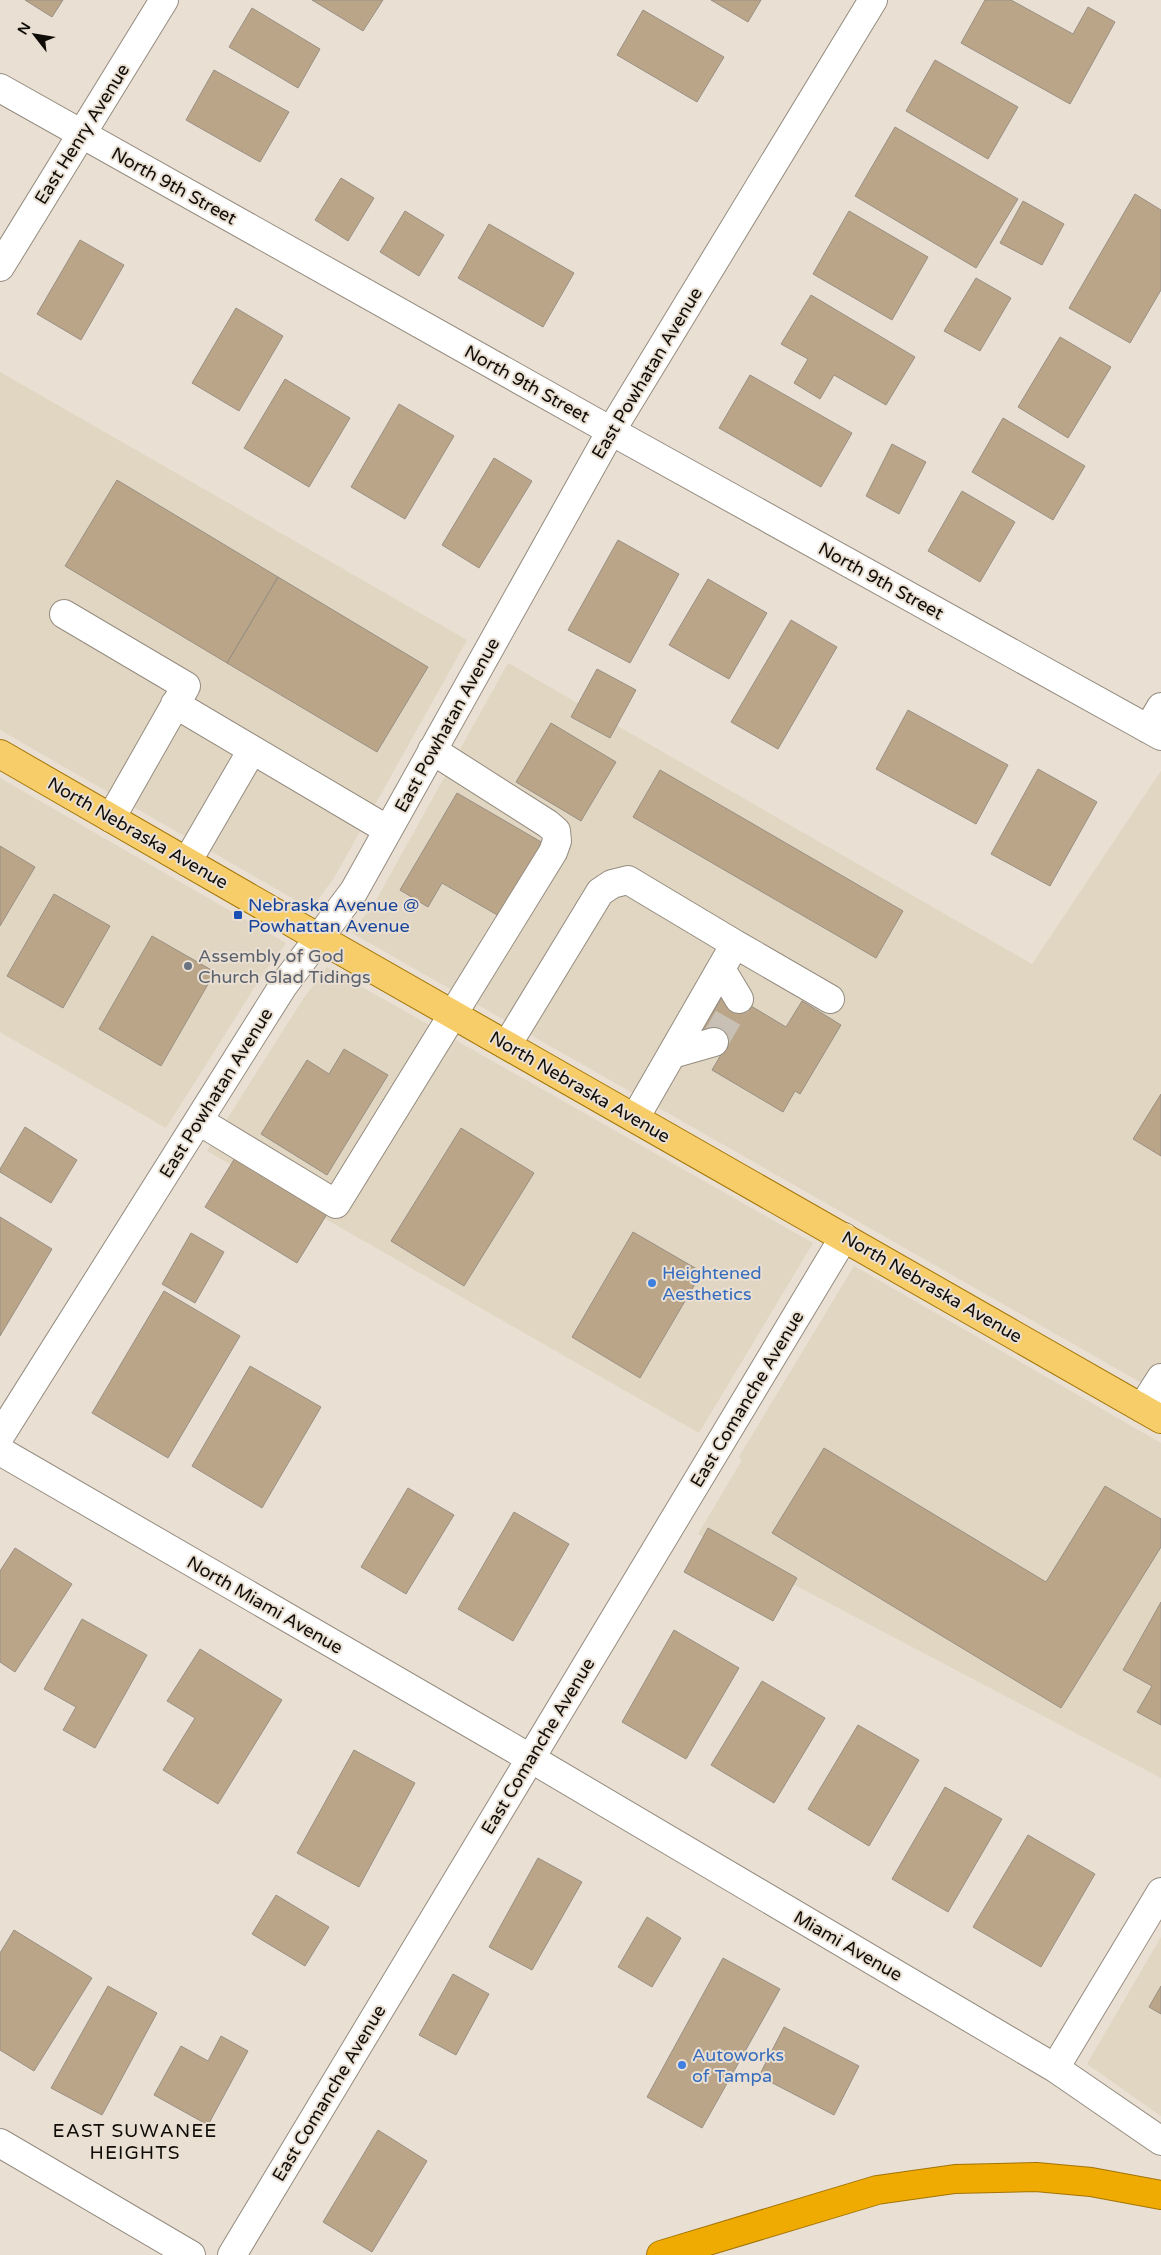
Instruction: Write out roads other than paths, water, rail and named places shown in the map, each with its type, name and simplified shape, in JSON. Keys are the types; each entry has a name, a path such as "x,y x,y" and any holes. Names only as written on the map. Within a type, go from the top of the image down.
{"highway":[{"path":"661,2255 876,2190 955,2179 1036,2177 1091,2182 1161,2195"}],"main road":[{"name":"North Nebraska Avenue","path":"0,754 1152,1413"}],"street":[{"name":"East Henry Avenue","path":"0,267 164,0"},
{"name":"East Powhatan Avenue","path":"0,1436 283,986 354,891 611,431 873,0"},
{"name":"North 9th Street","path":"0,88 611,431 1157,724"},
{"path":"64,614 186,686 111,818"},
{"path":"175,704 388,830"},
{"path":"187,862 252,750"},
{"path":"199,1121 336,1204 553,852 557,841 556,831 432,750"},
{"path":"507,1045 600,892 612,884 628,880 830,1000"},
{"path":"635,1118 735,944"},
{"path":"721,969 739,999"},
{"path":"672,1054 714,1042"},
{"name":"East Comanche Avenue","path":"232,2255 844,1237"},
{"path":"1152,1413 1161,1378"},
{"name":"North Miami Avenue","path":"0,1451 530,1758"},
{"name":"Miami Avenue","path":"530,1758 1055,2068 1161,2141"},
{"path":"1055,2068 1161,1892"},
{"path":"0,2143 191,2255"}],"tunnel":[{"path":"714,1042 739,999"}],"place":[{"name":"Nebraska Avenue @ Powhattan Avenue","path":"238,915"},
{"name":"Assembly of God Church Glad Tidings","path":"188,966"},
{"name":"Heightened Aesthetics","path":"652,1283"},
{"name":"Autoworks of Tampa","path":"682,2065"}],"district":[{"name":"EAST SUWANEE HEIGHTS","path":"135,2141"}]}
